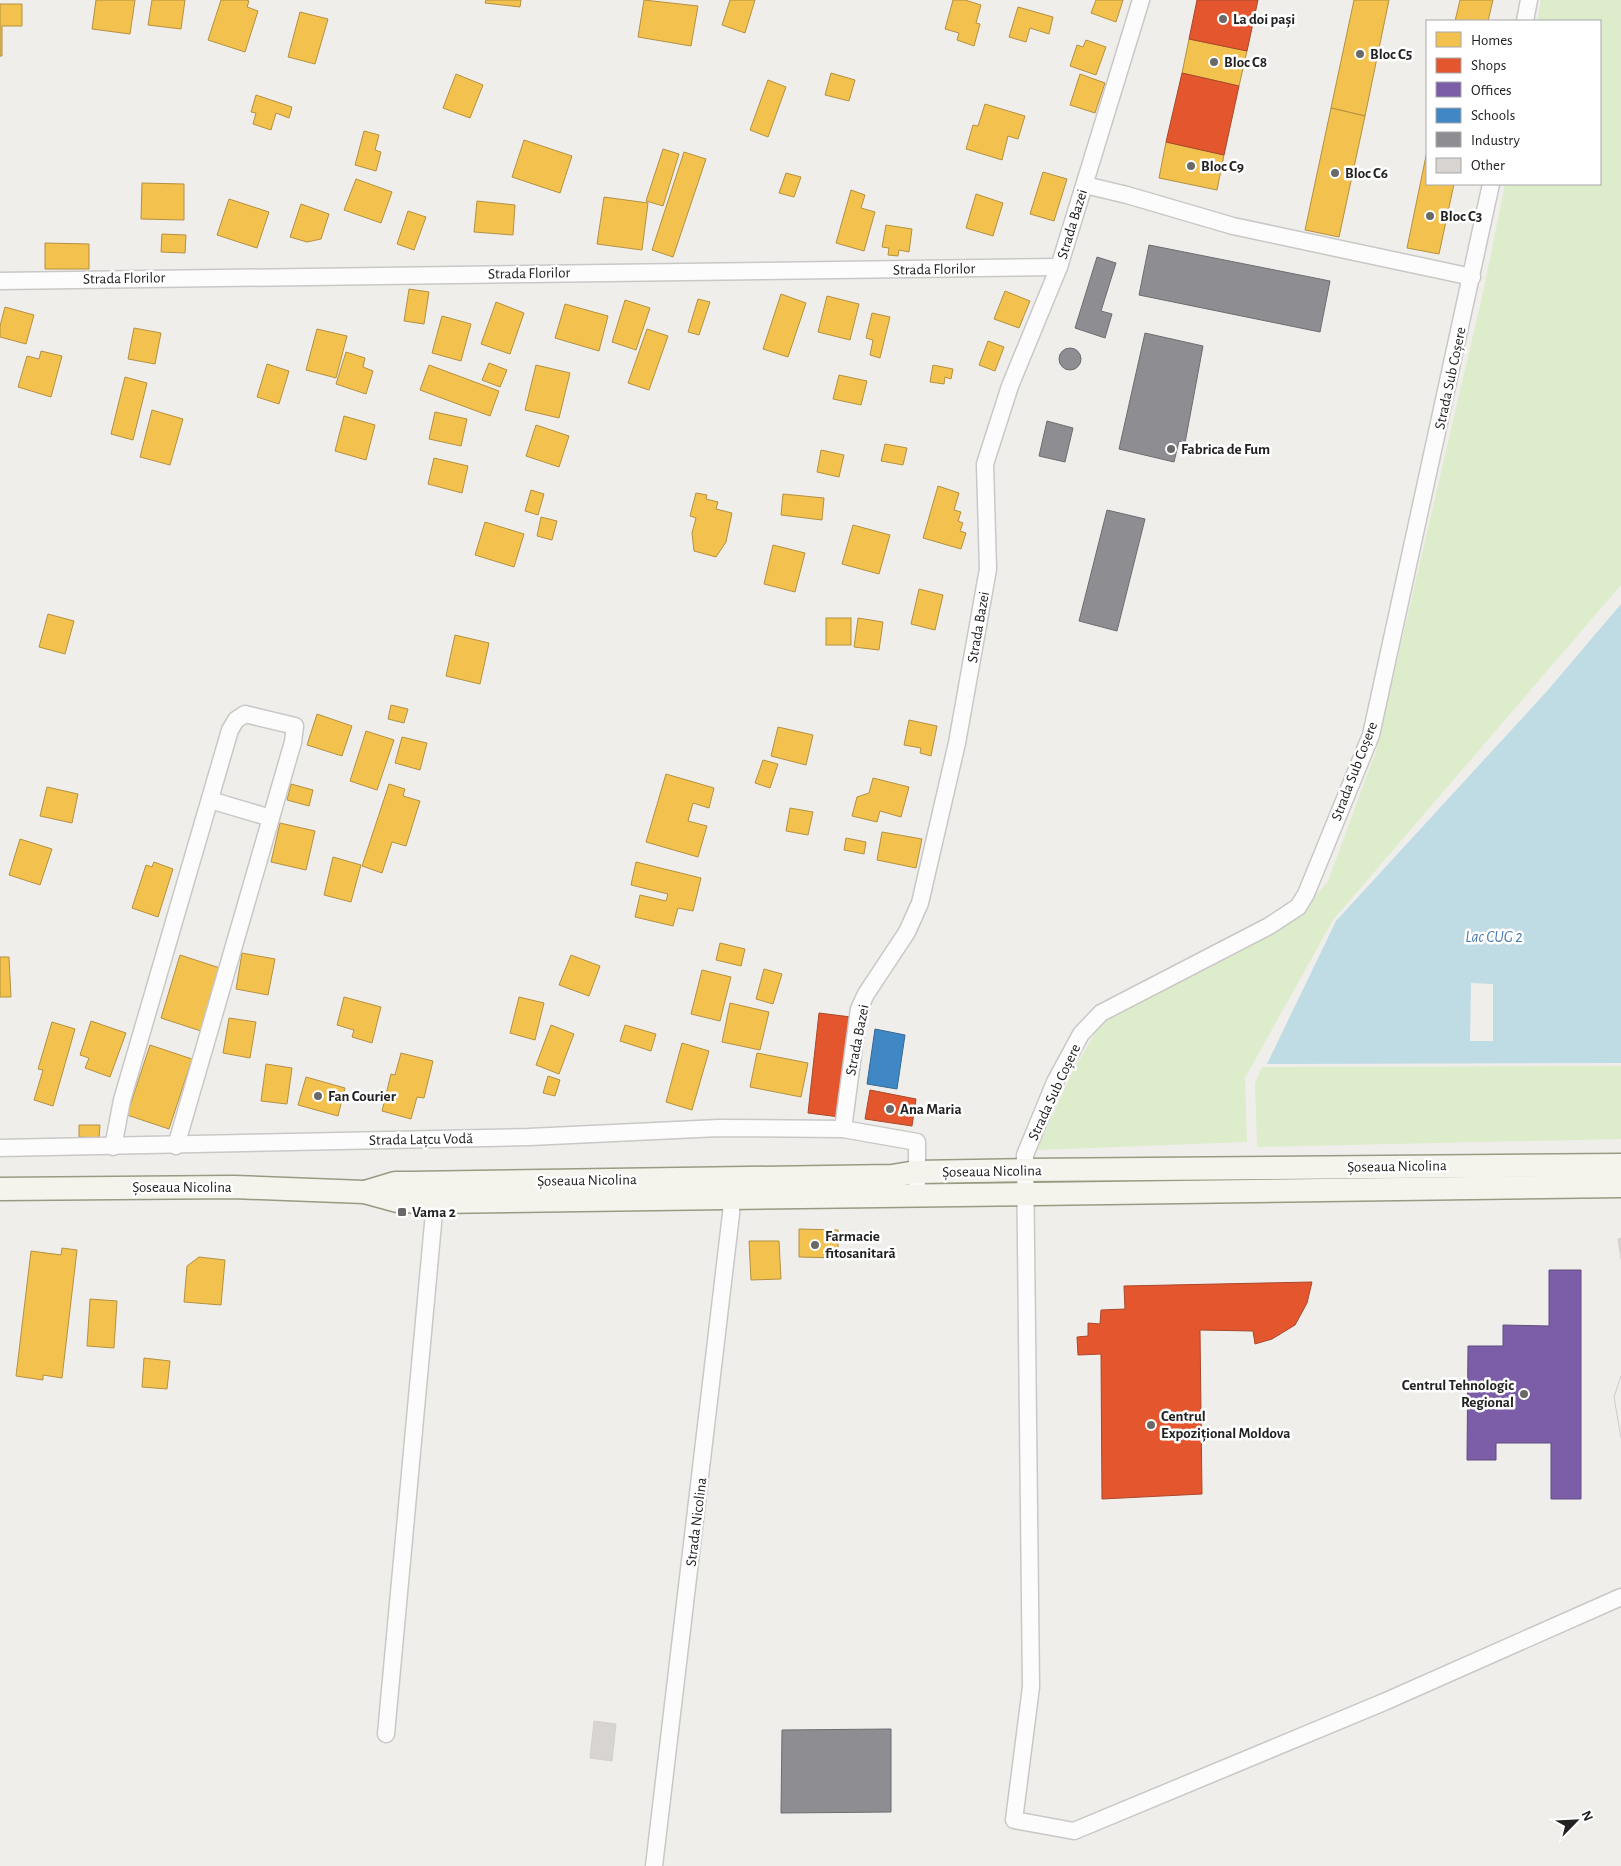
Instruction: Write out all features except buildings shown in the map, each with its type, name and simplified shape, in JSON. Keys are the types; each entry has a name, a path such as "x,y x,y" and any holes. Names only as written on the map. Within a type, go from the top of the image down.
{"main road":[{"name":"Șoseaua Nicolina","path":"0,1189 233,1187 364,1192 397,1201 435,1202 732,1189 892,1176 916,1172 1621,1164"},
{"name":"Șoseaua Nicolina","path":"364,1192 396,1183 732,1189 917,1195 1621,1186"}],"street":[{"name":"Strada Bazei","path":"843,1129 859,1009 866,994 907,932 920,903 957,743 988,569 985,464 1010,386 1059,267 1142,0"},
{"path":"1525,20 1529,0"},
{"path":"1084,185 1127,194 1233,226 1472,278"},
{"name":"Strada Sub Coșere","path":"1492,185 1371,735 1306,894 1298,907 1269,926 1101,1013 1081,1034 1056,1082 1025,1155 1031,1687 1014,1820 1074,1832 1384,1702 1621,1598"},
{"name":"Strada Florilor","path":"0,281 1059,267"},
{"path":"113,1147 122,1100 230,730 236,720 245,714 295,726 294,742 176,1146"},
{"path":"210,800 271,818"},
{"name":"Strada Lațcu Vodă","path":"0,1148 176,1146 529,1137 719,1128 843,1129"},
{"path":"843,1129 917,1142 917,1195"},
{"name":"Strada Nicolina","path":"654,1866 732,1189"},
{"path":"386,1734 435,1202"}],"green space":[{"path":"1541,0 1621,0 1621,585 1333,920 1245,1078 1247,1142 1037,1150 1071,1074 1101,1023 1299,916 1328,881 1376,751 1484,288 1505,185 1601,185 1601,20 1537,20"},
{"path":"1621,1066 1621,1139 1257,1147 1255,1083 1262,1067"}],"water":[{"name":"Lac CUG 2","path":"1621,604 1621,1063 1267,1064 1336,921 1548,690"}],"pier":[{"path":"1471,983 1493,984 1493,1041 1470,1041"}],"tram line":[{"path":"1621,1376 1614,1397 1621,1438"}],"place":[{"name":"La doi pași","path":"1223,19"},
{"name":"Bloc C5","path":"1360,54"},
{"name":"Bloc C8","path":"1214,62"},
{"name":"Bloc C9","path":"1191,166"},
{"name":"Bloc C6","path":"1335,173"},
{"name":"Bloc C3","path":"1430,216"},
{"name":"Fabrica de Fum","path":"1171,449"},
{"name":"Fan Courier","path":"318,1096"},
{"name":"Ana Maria","path":"890,1109"},
{"name":"Vama 2","path":"402,1212"},
{"name":"Farmacie fitosanitară","path":"815,1245"},
{"name":"Centrul Tehnologic Regional","path":"1524,1394"},
{"name":"Centrul Expozițional Moldova","path":"1151,1425"}]}
